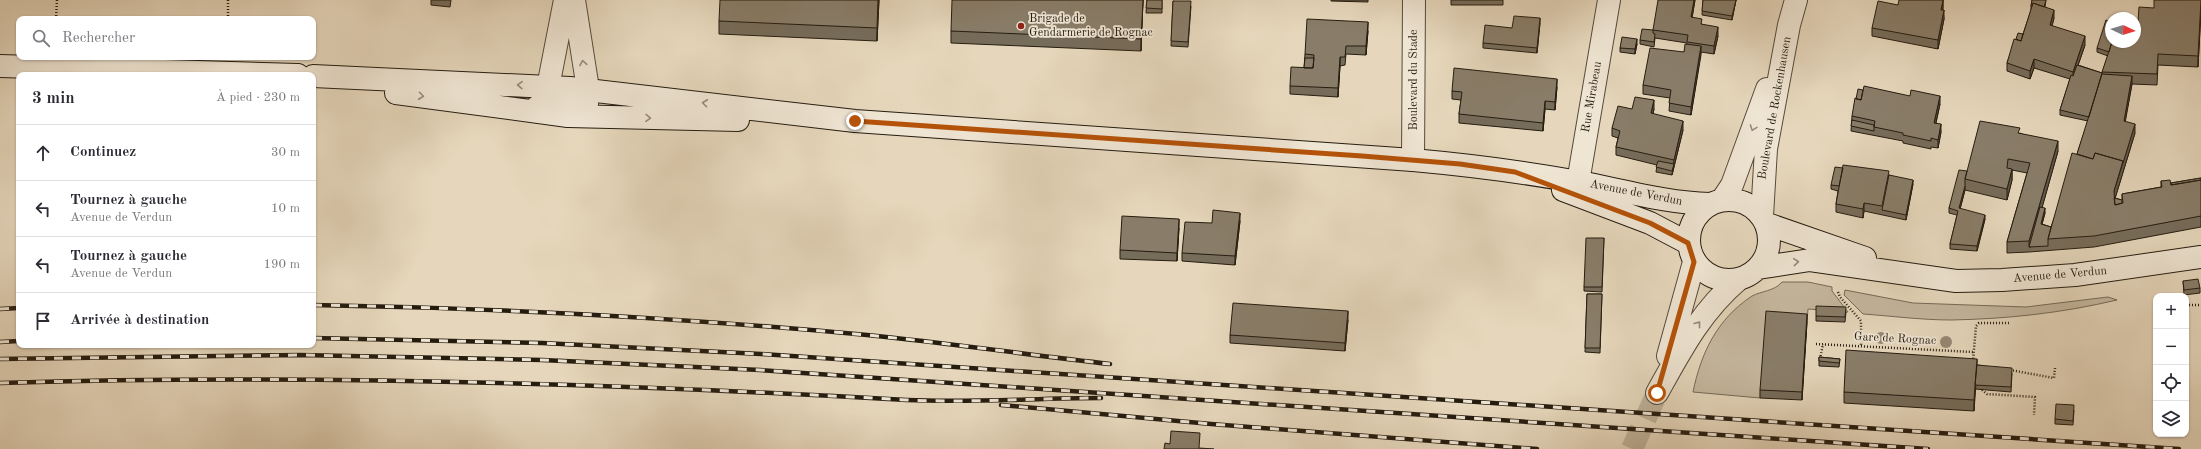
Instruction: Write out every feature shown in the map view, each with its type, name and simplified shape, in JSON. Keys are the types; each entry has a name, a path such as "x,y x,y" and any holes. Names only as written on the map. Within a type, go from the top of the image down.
{"main road":[{"path":"548,87 565,0"},
{"path":"574,0 587,96"},
{"name":"Boulevard du Stade","path":"1413,160 1414,0"},
{"name":"Rue Mirabeau","path":"1576,188 1609,0"},
{"name":"Boulevard de Rockenhausen","path":"1716,202 1732,185 1789,25 1796,0"},
{"name":"Boulevard de Rockenhausen","path":"1764,220 1762,190 1766,149 1789,25"},
{"path":"0,66 189,72"},
{"path":"316,76 548,87 587,96 855,121"},
{"path":"316,82 518,108 568,116 855,121"},
{"path":"518,108 587,96 620,118"},
{"name":"Avenue de Verdun","path":"855,121 1413,160 1515,172 1576,188 1687,204 1716,202 1744,203 1753,207 1764,220 1919,276"},
{"name":"Avenue de Verdun","path":"1576,188 1650,223 1691,253 1702,271 1714,278 1728,281 1739,279 1758,268 1810,260 1956,281 2075,275 2201,258"},
{"name":"Avenue de Verdun","path":"1691,253 1691,230 1696,218 1716,202"},
{"path":"1758,268 1768,247 1764,220"},
{"path":"1691,253 1657,393 1691,332 1720,295 1739,279"}],"path":[{"path":"56,16 57,0"},
{"path":"228,0 228,16"},
{"path":"1838,286 1840,297 1861,321 1861,346"},
{"path":"2189,306 2201,305"},
{"path":"1983,370 1984,367 1975,365 1973,352 1976,326 1979,323 2009,324"},
{"name":"Gare de Rognac","path":"1816,344 1973,352"},
{"path":"1820,360 1823,344"},
{"path":"1906,356 1907,348"},
{"path":"2006,369 2054,378 2055,368"},
{"path":"1982,390 1987,394 2035,397 2034,415"}],"shaded area":[{"path":"1782,282 1808,282 1832,287 1832,291 1848,312 1808,309 1807,322 1766,319 1760,398 1693,392 1696,378 1706,351 1720,326 1729,315 1752,296 1772,289"},
{"path":"1845,290 1913,303 2026,307 2108,297 2117,300 2096,305 2034,314 1993,318 1940,320 1863,314 1844,295"}],"building":[{"path":"720,0 878,0 877,28 719,21"},
{"path":"952,0 1143,0 1141,39 951,31"},
{"path":"1147,0 1162,0 1162,9 1146,8"},
{"path":"1658,0 1694,0 1691,17 1702,19 1701,24 1718,27 1714,46 1687,42 1688,35 1653,30"},
{"path":"1703,0 1736,0 1732,16 1702,11"},
{"path":"1899,0 1943,0 1941,10 1944,10 1938,40 1872,28 1878,1 1898,5"},
{"path":"2032,0 2046,0 2044,7 2033,3 2031,6"},
{"path":"2154,0 2201,0 2198,56 2158,54 2157,74 2102,72 2110,48 2141,48 2141,12 2139,12 2139,7 2154,8"},
{"path":"1173,1 1191,1 1188,42 1171,41"},
{"path":"2033,3 2054,10 2050,25 2085,36 2073,72 2034,59 2030,71 2007,63 2014,39 2021,41"},
{"path":"1514,16 1540,18 1537,48 1483,43 1485,25 1512,28"},
{"path":"1307,19 1368,22 1366,46 1346,46 1345,57 1340,57 1338,88 1290,86 1291,67 1313,68 1314,55 1305,54"},
{"path":"2105,23 2105,48 2110,48 2109,52 2097,48"},
{"path":"1642,29 1653,30 1653,33 1655,34 1654,42 1640,40"},
{"path":"2018,33 2023,34 2021,41 2016,39"},
{"path":"1622,37 1637,39 1635,49 1620,48"},
{"path":"1685,44 1701,46 1691,107 1669,103 1671,90 1643,85 1650,48 1684,52"},
{"path":"1305,58 1314,58 1313,68 1304,68"},
{"path":"2077,65 2102,73 2089,117 2060,110 2071,75 2073,76"},
{"path":"1454,68 1557,79 1555,102 1545,101 1543,123 1459,114 1462,92 1452,91"},
{"path":"2102,74 2132,76 2124,121 2135,124 2123,163 2123,161 2095,153 2093,159 2077,154"},
{"path":"1864,86 1910,96 1911,90 1940,96 1934,123 1941,124 1938,140 1931,138 1931,141 1874,127 1875,121 1852,116 1855,98 1861,100"},
{"path":"1858,89 1863,90 1861,100 1856,99"},
{"path":"1635,97 1654,100 1651,113 1683,121 1674,160 1616,147 1620,131 1612,128 1618,106 1632,109"},
{"path":"1852,120 1874,125 1874,131 1851,126"},
{"path":"1980,121 2020,128 2018,133 2058,141 2029,241 2007,242 2030,163 2008,159 2007,168 2012,169 2007,189 1965,179"},
{"path":"2072,153 2093,159 2095,153 2123,161 2114,191 2115,205 2123,203 2122,194 2162,187 2161,181 2170,180 2171,185 2201,180 2201,216 2094,236 2048,239"},
{"path":"1658,161 1674,164 1672,171 1656,167"},
{"path":"1843,165 1889,171 1882,206 1864,203 1863,209 1836,204"},
{"path":"1835,167 1843,168 1839,186 1831,185"},
{"path":"1959,170 1967,171 1965,186 1959,208 1985,215 1977,246 1950,244 1958,211 1949,208"},
{"path":"1889,175 1913,180 1906,215 1882,210"},
{"path":"2201,178 2201,180 2171,185 2171,183"},
{"path":"2114,198 2122,200 2122,203 2115,205"},
{"path":"2040,207 2045,208 2041,224 2051,227 2048,246 2029,247"},
{"path":"1213,210 1240,213 1235,256 1182,253 1185,222 1212,223"},
{"path":"1122,216 1179,219 1177,253 1120,250"},
{"path":"1586,238 1604,238 1602,287 1584,287"},
{"path":"2198,279 2200,288 2184,290 2183,281"},
{"path":"1587,294 1602,294 1600,348 1585,348"},
{"path":"1233,303 1348,311 1345,343 1230,335"},
{"path":"1816,306 1846,307 1845,317 1816,316"},
{"path":"1766,311 1807,314 1802,392 1760,390"},
{"path":"1846,350 1977,359 1974,400 1844,392"},
{"path":"1819,357 1840,359 1839,363 1819,361"},
{"path":"1977,365 2012,368 2011,387 1975,385"},
{"path":"2056,404 2074,405 2073,421 2055,419"},
{"path":"1171,431 1200,433 1199,448 1214,449 1164,449 1165,443 1170,444"}],"tunnel":[{"path":"1632,449 1657,393"}],"railway":[{"path":"316,305 521,311 798,329 897,338 1110,364"},
{"path":"0,309 16,308"},
{"path":"316,338 542,343 761,354 2179,449"},
{"path":"0,342 16,341"},
{"path":"0,359 300,355 542,360 760,370 1928,449"},
{"path":"0,383 113,380 340,380 680,389 931,401 1101,398"},
{"path":"1001,405 1211,424 1537,449"}],"place":[{"name":"Brigade de Gendarmerie de Rognac","path":"1021,26"}],"route":[{"path":"855,121 1362,156 1460,164 1515,172 1650,223 1688,243 1694,262 1657,393"}]}
